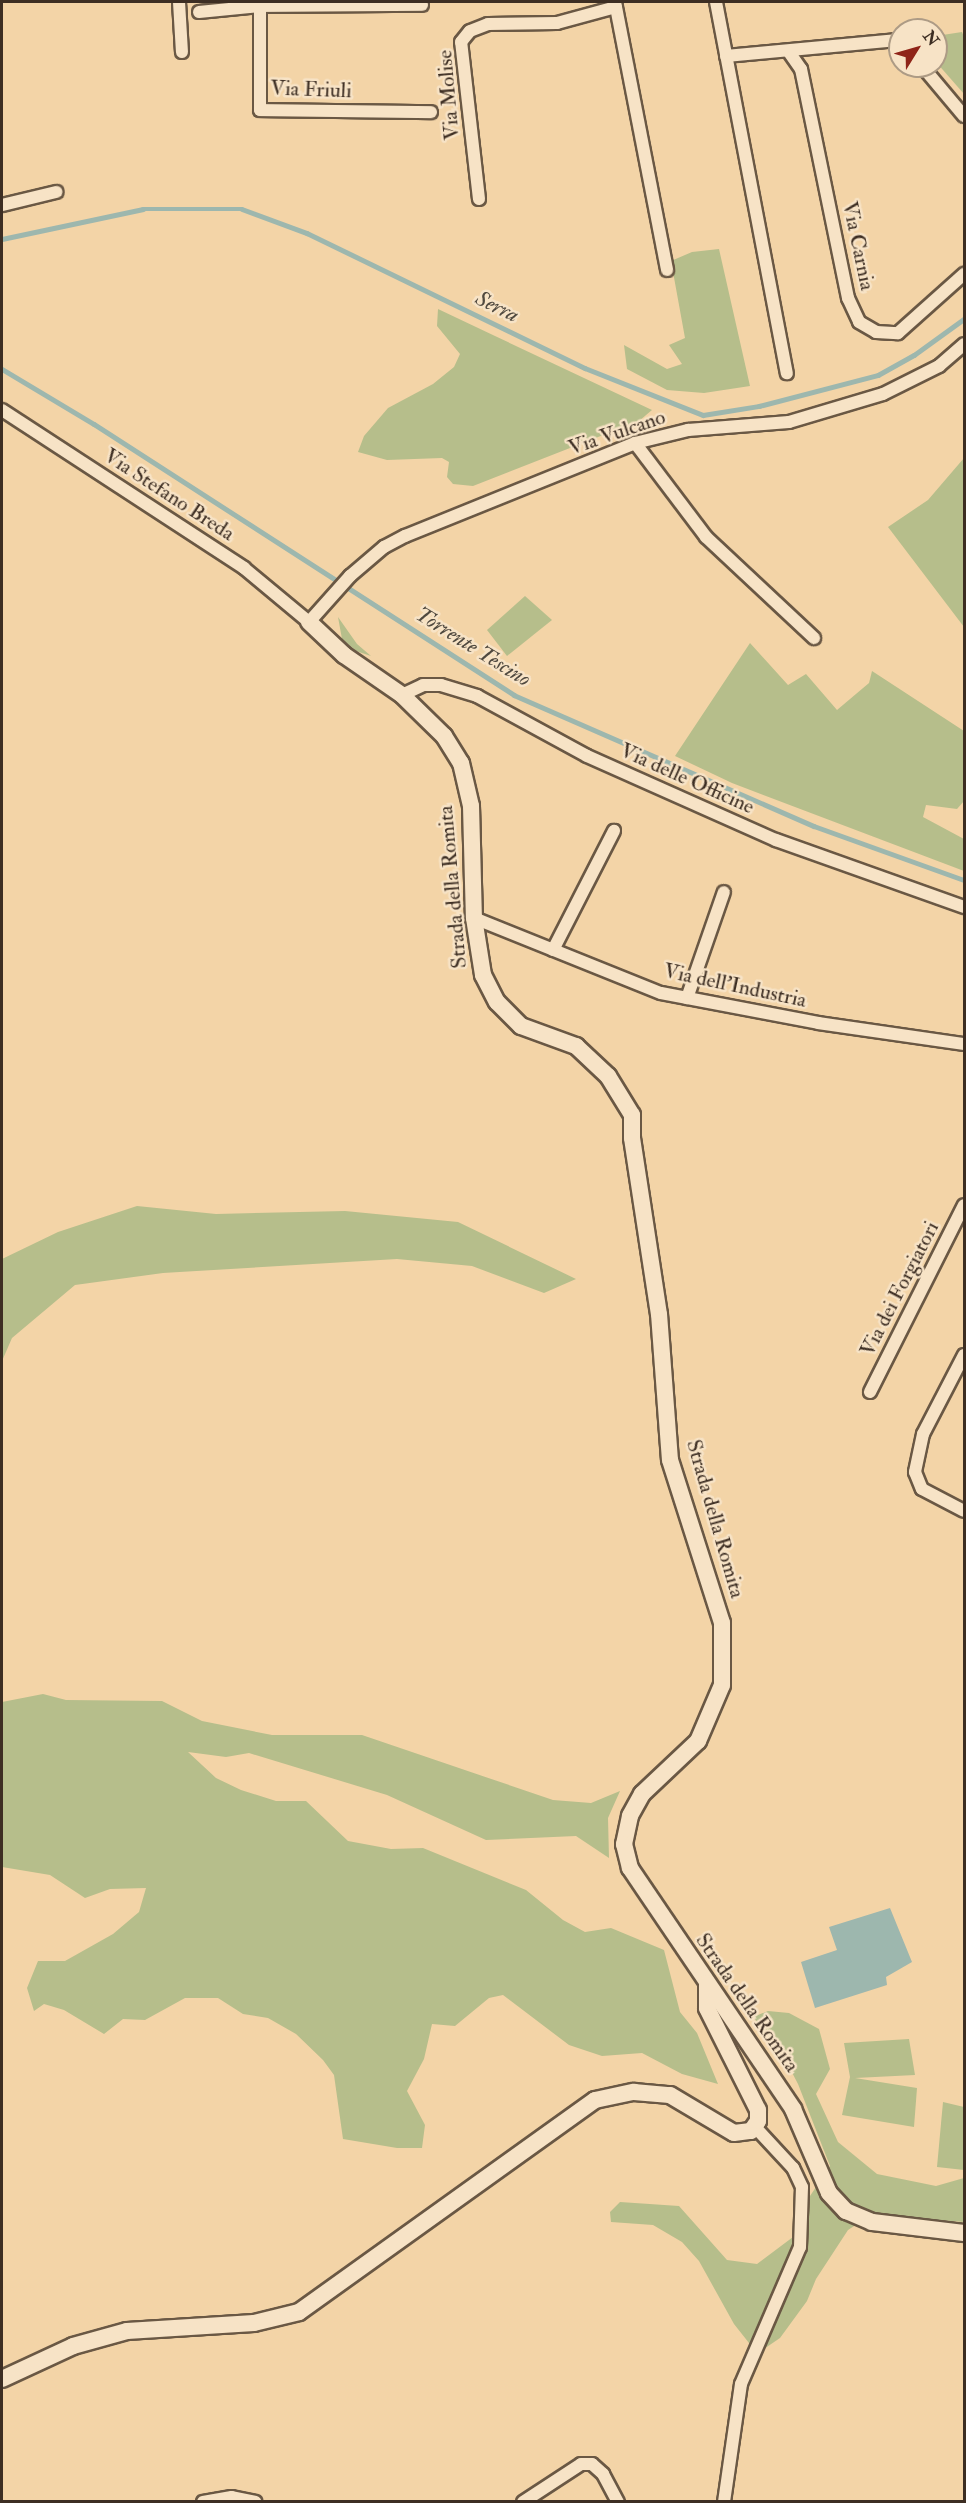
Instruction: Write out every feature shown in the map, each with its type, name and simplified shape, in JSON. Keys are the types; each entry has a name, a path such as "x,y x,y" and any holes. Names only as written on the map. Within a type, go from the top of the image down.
{"street":[{"path":"179,2 182,52"},
{"path":"716,2 787,373"},
{"path":"199,12 260,4 422,5"},
{"name":"Via Friuli","path":"260,4 260,110 430,112"},
{"name":"Via Molise","path":"479,199 461,42 470,31 488,24 557,23 616,4 667,270"},
{"path":"726,56 888,41"},
{"name":"Via Carnia","path":"789,52 801,69 848,298 859,322 876,332 898,333 964,274"},
{"path":"932,78 964,116"},
{"path":"2,205 56,192"},
{"name":"Via Vulcano","path":"309,622 325,600 350,576 384,547 405,536 635,443 688,430 789,422 883,394 939,366 964,345"},
{"name":"Via Stefano Breda","path":"2,410 244,568 309,622"},
{"path":"635,443 706,537 814,638"},
{"name":"Strada della Romita","path":"309,622 345,655 402,695 444,736 461,764 471,806 474,918 483,975 496,1002 521,1026 576,1046 608,1076 632,1115 632,1138 659,1314 670,1460 722,1623 722,1685 698,1741 642,1794 630,1816 624,1844 630,1868 646,1897 793,2109 829,2193 846,2211 872,2223 964,2233"},
{"name":"Via delle Officine","path":"402,695 423,685 441,685 477,696 587,756 776,840 964,907"},
{"path":"553,950 614,831"},
{"path":"687,999 724,892"},
{"name":"Via dell'Industria","path":"474,918 661,993 818,1023 964,1044"},
{"name":"Via dei Forgiatori","path":"870,1392 964,1205"},
{"path":"964,1355 923,1434 915,1472 922,1489 964,1511"},
{"path":"2,2379 73,2346 127,2331 254,2323 299,2312 595,2100 634,2092 670,2095 734,2133 746,2133 755,2127 758,2110 707,2008 707,1983"},
{"path":"724,2502 741,2384 800,2247 802,2187 793,2168 755,2127"},
{"path":"523,2502 581,2464 592,2464 603,2474 618,2502"},
{"path":"203,2502 232,2498 255,2502"}],"green space":[{"path":"962,32 964,37 964,94 948,76 948,34"},
{"path":"719,249 750,386 704,393 667,390 627,369 624,345 667,369 682,364 669,345 685,338 671,261 692,252"},
{"path":"438,309 652,410 639,421 473,486 453,484 447,477 449,462 442,458 387,460 358,452 364,436 388,408 433,384 454,367 460,354 437,326"},
{"path":"964,458 964,627 888,527 928,500"},
{"path":"525,596 552,620 507,656 487,630"},
{"path":"338,617 357,644 371,656 356,651 342,639"},
{"path":"750,643 788,685 806,674 837,710 869,683 872,671 964,731 964,801 957,809 926,805 923,817 964,839 964,871 732,783 675,756"},
{"path":"137,1206 216,1214 345,1211 458,1222 576,1279 544,1293 472,1266 397,1259 163,1273 75,1285 12,1338 2,1361 2,1259 58,1232"},
{"path":"43,1694 66,1700 162,1701 202,1721 272,1735 362,1735 553,1800 591,1803 620,1791 608,1818 609,1858 576,1836 486,1840 387,1795 249,1753 226,1757 188,1752 216,1778 241,1790 276,1801 306,1801 348,1841 391,1849 423,1848 526,1890 563,1920 585,1932 611,1928 664,1950 680,2012 697,2033 718,2084 682,2074 642,2053 602,2056 569,2045 503,1995 489,1998 455,2026 432,2024 424,2059 407,2091 425,2125 422,2148 397,2148 343,2139 334,2075 323,2060 296,2034 268,2018 243,2014 218,1998 185,1998 145,2020 123,2019 104,2034 64,2010 44,2004 34,2011 27,1988 38,1961 65,1961 113,1934 139,1912 146,1888 110,1889 85,1898 50,1875 2,1867 2,1702"},
{"path":"768,2011 789,2013 819,2029 830,2069 816,2094 838,2142 877,2174 936,2186 964,2178 964,2222 871,2215 848,2230 816,2279 807,2301 780,2338 761,2351 749,2343 734,2324 699,2261 682,2242 653,2225 611,2222 610,2212 620,2202 679,2206 727,2260 757,2264 793,2237 804,2205 830,2166 798,2084 785,2059 753,2017"},
{"path":"909,2039 915,2075 855,2078 917,2088 914,2127 842,2115 850,2077 844,2043"},
{"path":"943,2102 964,2107 964,2170 937,2167"}],"water":[{"path":"890,1908 912,1962 886,1977 887,1985 815,2008 801,1962 837,1950 829,1927"}],"waterway":[{"name":"Serra","path":"2,239 143,209 242,209 307,233 585,368 703,415 759,406 878,375 914,355 964,319"},
{"name":"Torrente Tescino","path":"2,369 94,424 514,695 814,826 964,880"}]}
